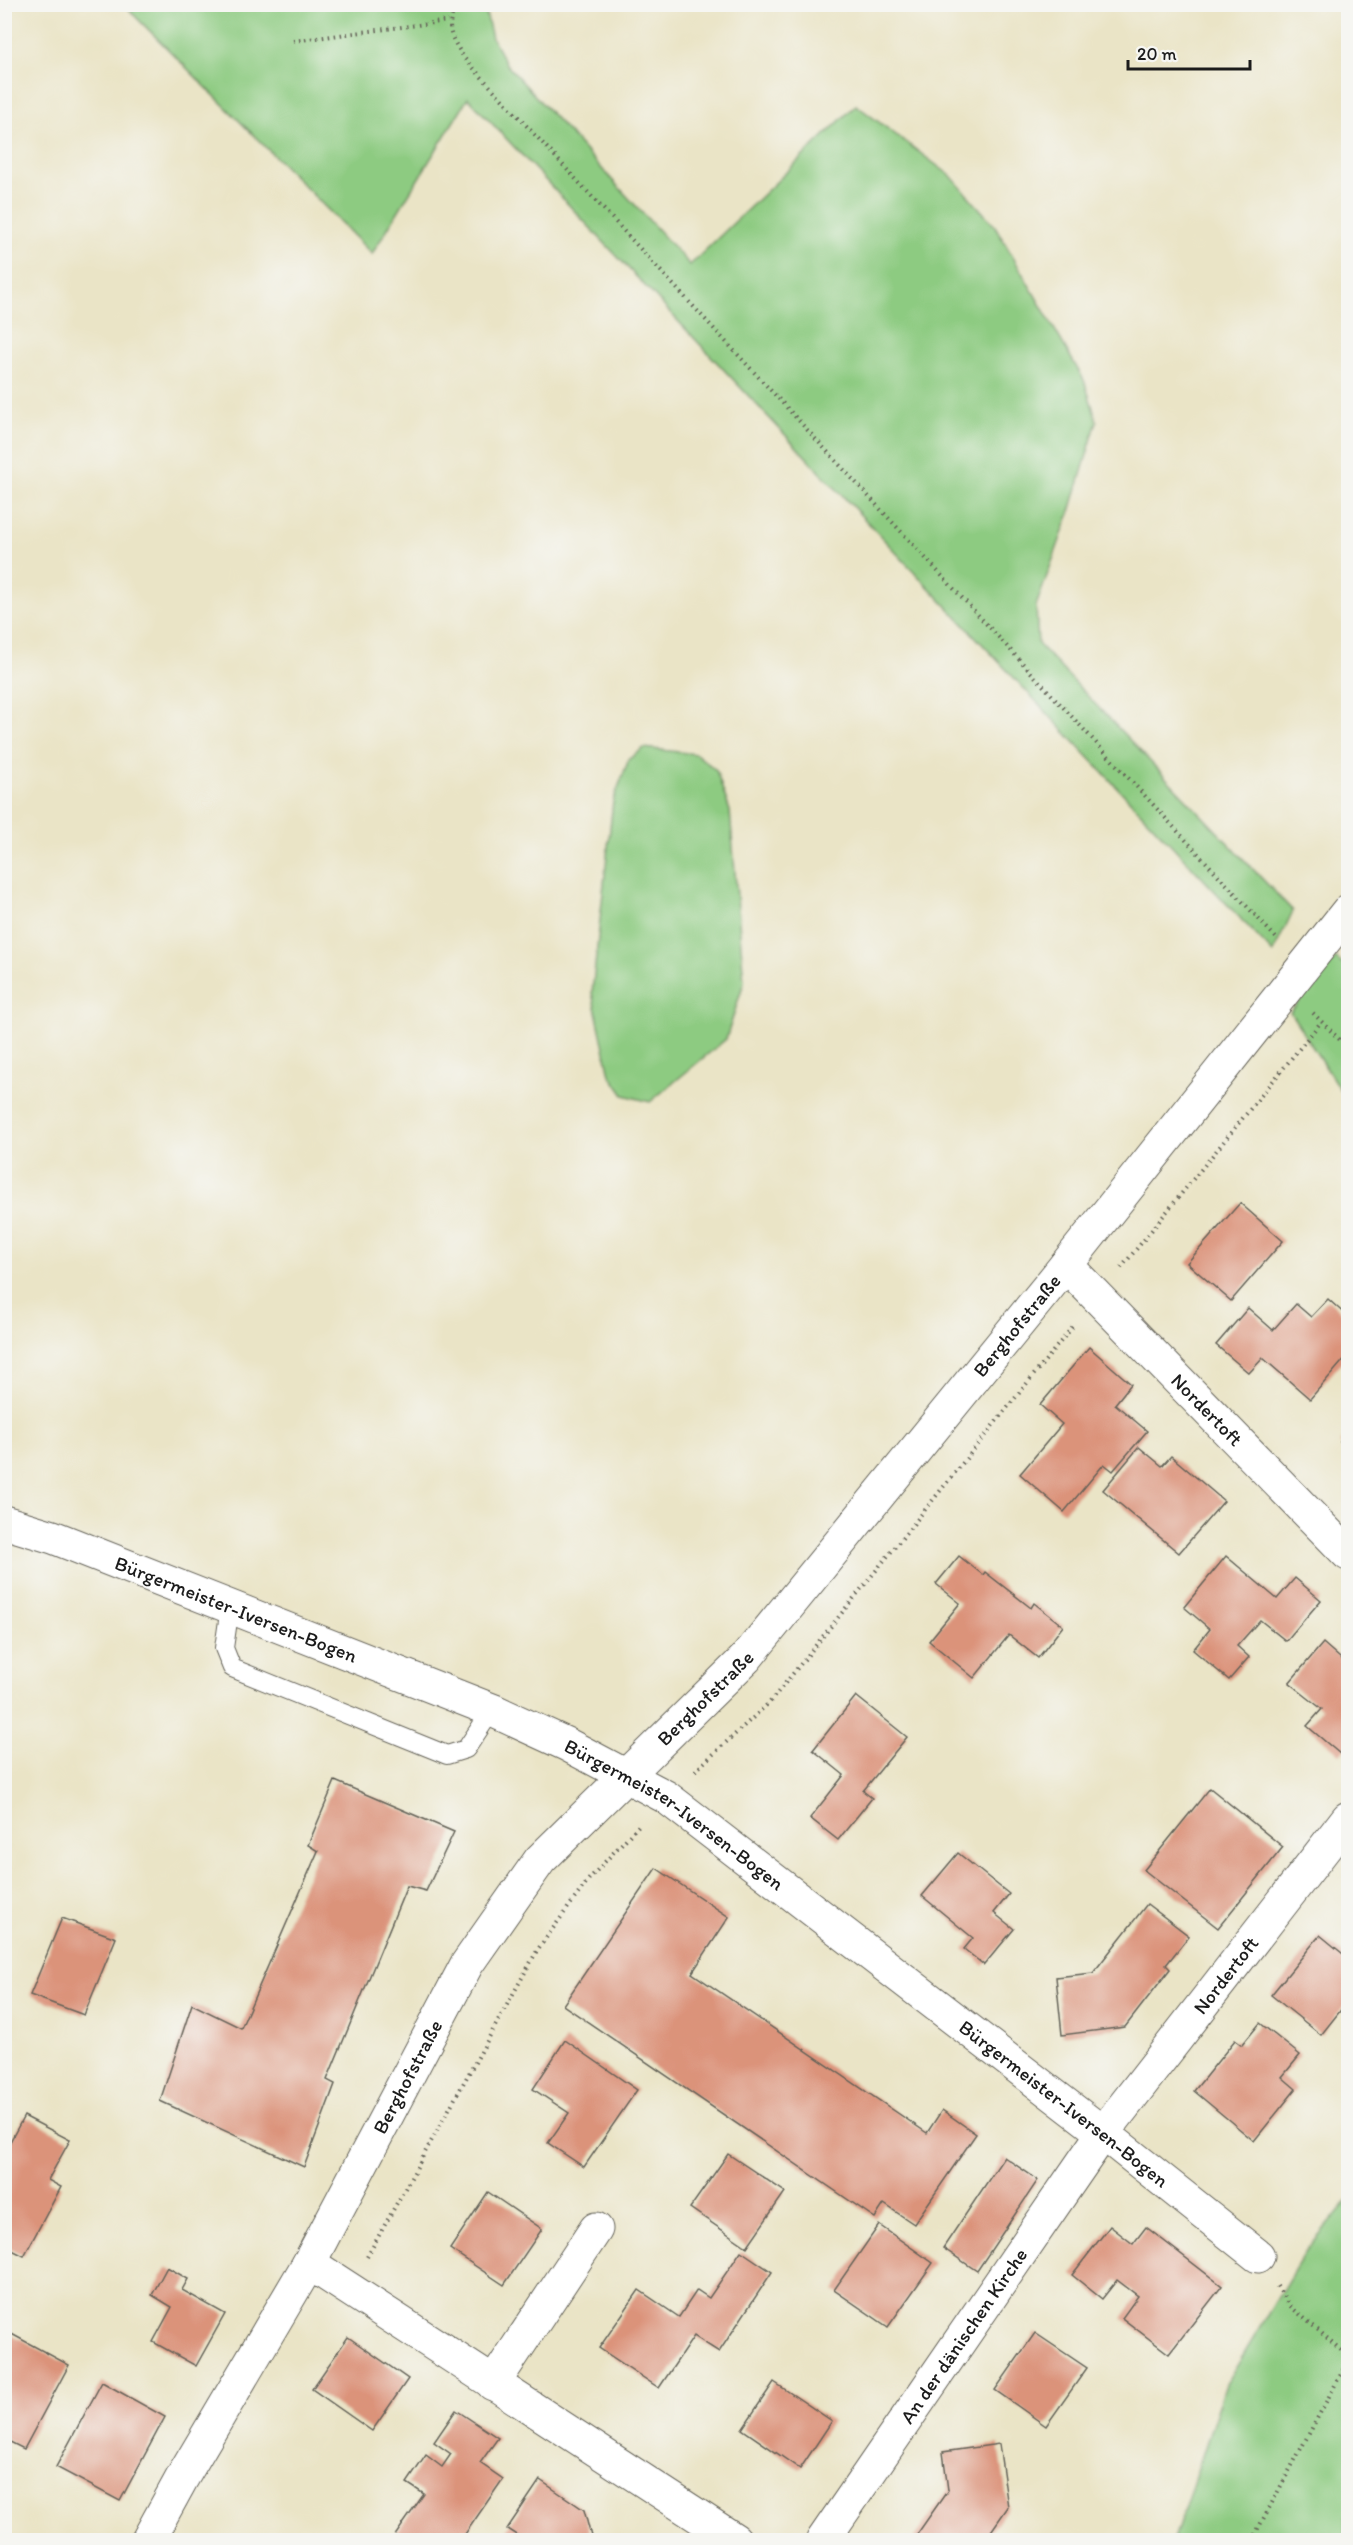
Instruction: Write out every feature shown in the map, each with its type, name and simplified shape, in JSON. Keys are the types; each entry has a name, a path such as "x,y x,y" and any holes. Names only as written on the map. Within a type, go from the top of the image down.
{"street":[{"name":"Berghofstraße","path":"148,2541 182,2478 309,2263 467,1964 540,1860 623,1775 746,1658 1066,1265 1348,910"},
{"name":"Nordertoft","path":"1066,1265 1348,1554"},
{"name":"Bürgermeister-Iversen-Bogen","path":"4,1522 53,1537 492,1710 566,1744 666,1797 1103,2133 1258,2256"},
{"name":"Nordertoft","path":"1103,2133 1348,1818"},
{"name":"An der dänischen Kirche","path":"823,2541 1103,2133"},
{"path":"494,2384 597,2229"},
{"path":"309,2263 735,2541"}],"lane":[{"path":"230,1607 224,1648 232,1668 447,1755 466,1749 492,1710"}],"path":[{"path":"457,4 448,21 452,39 465,60 1295,976 1322,1022 1348,1048"},
{"path":"293,42 448,21"},
{"path":"349,2290 538,1949 589,1879 666,1797 770,1702 1322,1022"},
{"path":"1258,2256 1289,2305 1348,2356"},
{"path":"1252,2541 1348,2361"}],"green space":[{"path":"124,5 484,5 492,38 506,64 690,265 856,105 951,176 995,226 1084,380 1097,421 1069,515 1036,606 1038,644 1293,911 1273,953 468,98 372,254"},
{"path":"644,748 696,754 716,770 730,811 744,982 726,1039 650,1102 624,1095 610,1075 592,993 613,801 629,759"},
{"path":"1336,958 1348,970 1348,1102 1290,1012"},
{"path":"1348,2200 1348,2515 1345,2518 1346,2540 1174,2540 1226,2384 1305,2252"}],"building":[{"path":"1240,1203 1283,1241 1231,1301 1187,1263"},
{"path":"1328,1299 1348,1317 1348,1355 1310,1399 1263,1358 1249,1373 1216,1345 1248,1308 1273,1330 1296,1304 1311,1317"},
{"path":"1089,1347 1131,1384 1115,1404 1147,1431 1113,1471 1104,1464 1064,1512 1020,1474 1062,1424 1040,1405"},
{"path":"1348,1434 1348,1450 1340,1442"},
{"path":"1139,1447 1162,1466 1171,1456 1224,1501 1179,1553 1103,1490"},
{"path":"959,1556 983,1575 985,1572 1031,1608 1034,1603 1063,1626 1038,1658 1009,1635 974,1678 929,1641 960,1603 936,1584"},
{"path":"1226,1556 1277,1599 1295,1578 1321,1600 1286,1641 1260,1620 1237,1646 1249,1657 1229,1680 1193,1650 1210,1629 1184,1607"},
{"path":"1323,1643 1348,1665 1348,1745 1340,1754 1307,1726 1322,1709 1289,1683"},
{"path":"856,1696 907,1737 863,1791 872,1798 838,1840 810,1818 844,1775 813,1750"},
{"path":"335,1781 454,1832 426,1891 407,1886 327,2080 335,2084 304,2167 160,2101 192,2004 241,2028 318,1851 308,1845"},
{"path":"1210,1788 1283,1847 1218,1928 1144,1870"},
{"path":"958,1853 1009,1894 994,1913 1014,1929 984,1965 964,1949 973,1938 922,1896"},
{"path":"656,1868 729,1917 692,1973 927,2133 942,2110 976,2134 914,2224 884,2204 875,2218 563,2005"},
{"path":"1147,1904 1189,1936 1166,1965 1170,1969 1125,2027 1062,2035 1056,1977 1093,1973"},
{"path":"62,1918 116,1938 84,2015 30,1995"},
{"path":"1320,1935 1348,1958 1348,2001 1321,2035 1271,1995"},
{"path":"1260,2023 1300,2055 1282,2077 1296,2089 1254,2141 1194,2091 1235,2040 1242,2045"},
{"path":"565,2040 637,2090 584,2167 548,2143 569,2113 533,2089"},
{"path":"24,2116 70,2140 48,2180 61,2187 24,2256 4,2246 4,2153"},
{"path":"728,2154 785,2192 747,2247 690,2208"},
{"path":"1004,2157 1038,2180 977,2271 943,2248"},
{"path":"488,2192 542,2229 504,2285 450,2249"},
{"path":"879,2225 933,2263 888,2327 834,2290"},
{"path":"1110,2226 1133,2244 1146,2227 1222,2286 1169,2354 1122,2318 1138,2296 1117,2280 1102,2299 1072,2275"},
{"path":"741,2251 772,2272 719,2352 694,2336 659,2388 599,2348 639,2290 679,2317 697,2290 709,2298"},
{"path":"167,2267 188,2279 182,2290 225,2314 196,2366 153,2342 172,2307 152,2295"},
{"path":"6,2331 69,2365 24,2449 4,2439"},
{"path":"1035,2333 1087,2368 1046,2426 995,2390"},
{"path":"348,2337 408,2379 372,2431 312,2389"},
{"path":"102,2382 165,2417 120,2501 56,2467"},
{"path":"774,2382 832,2421 800,2469 742,2429"},
{"path":"456,2410 498,2438 480,2463 503,2479 461,2540 392,2540 424,2494 407,2483 426,2455 442,2467 451,2454 434,2442"},
{"path":"999,2444 1008,2507 985,2540 913,2540 948,2490 943,2452"},
{"path":"540,2480 584,2510 592,2540 524,2540 507,2529"}]}
